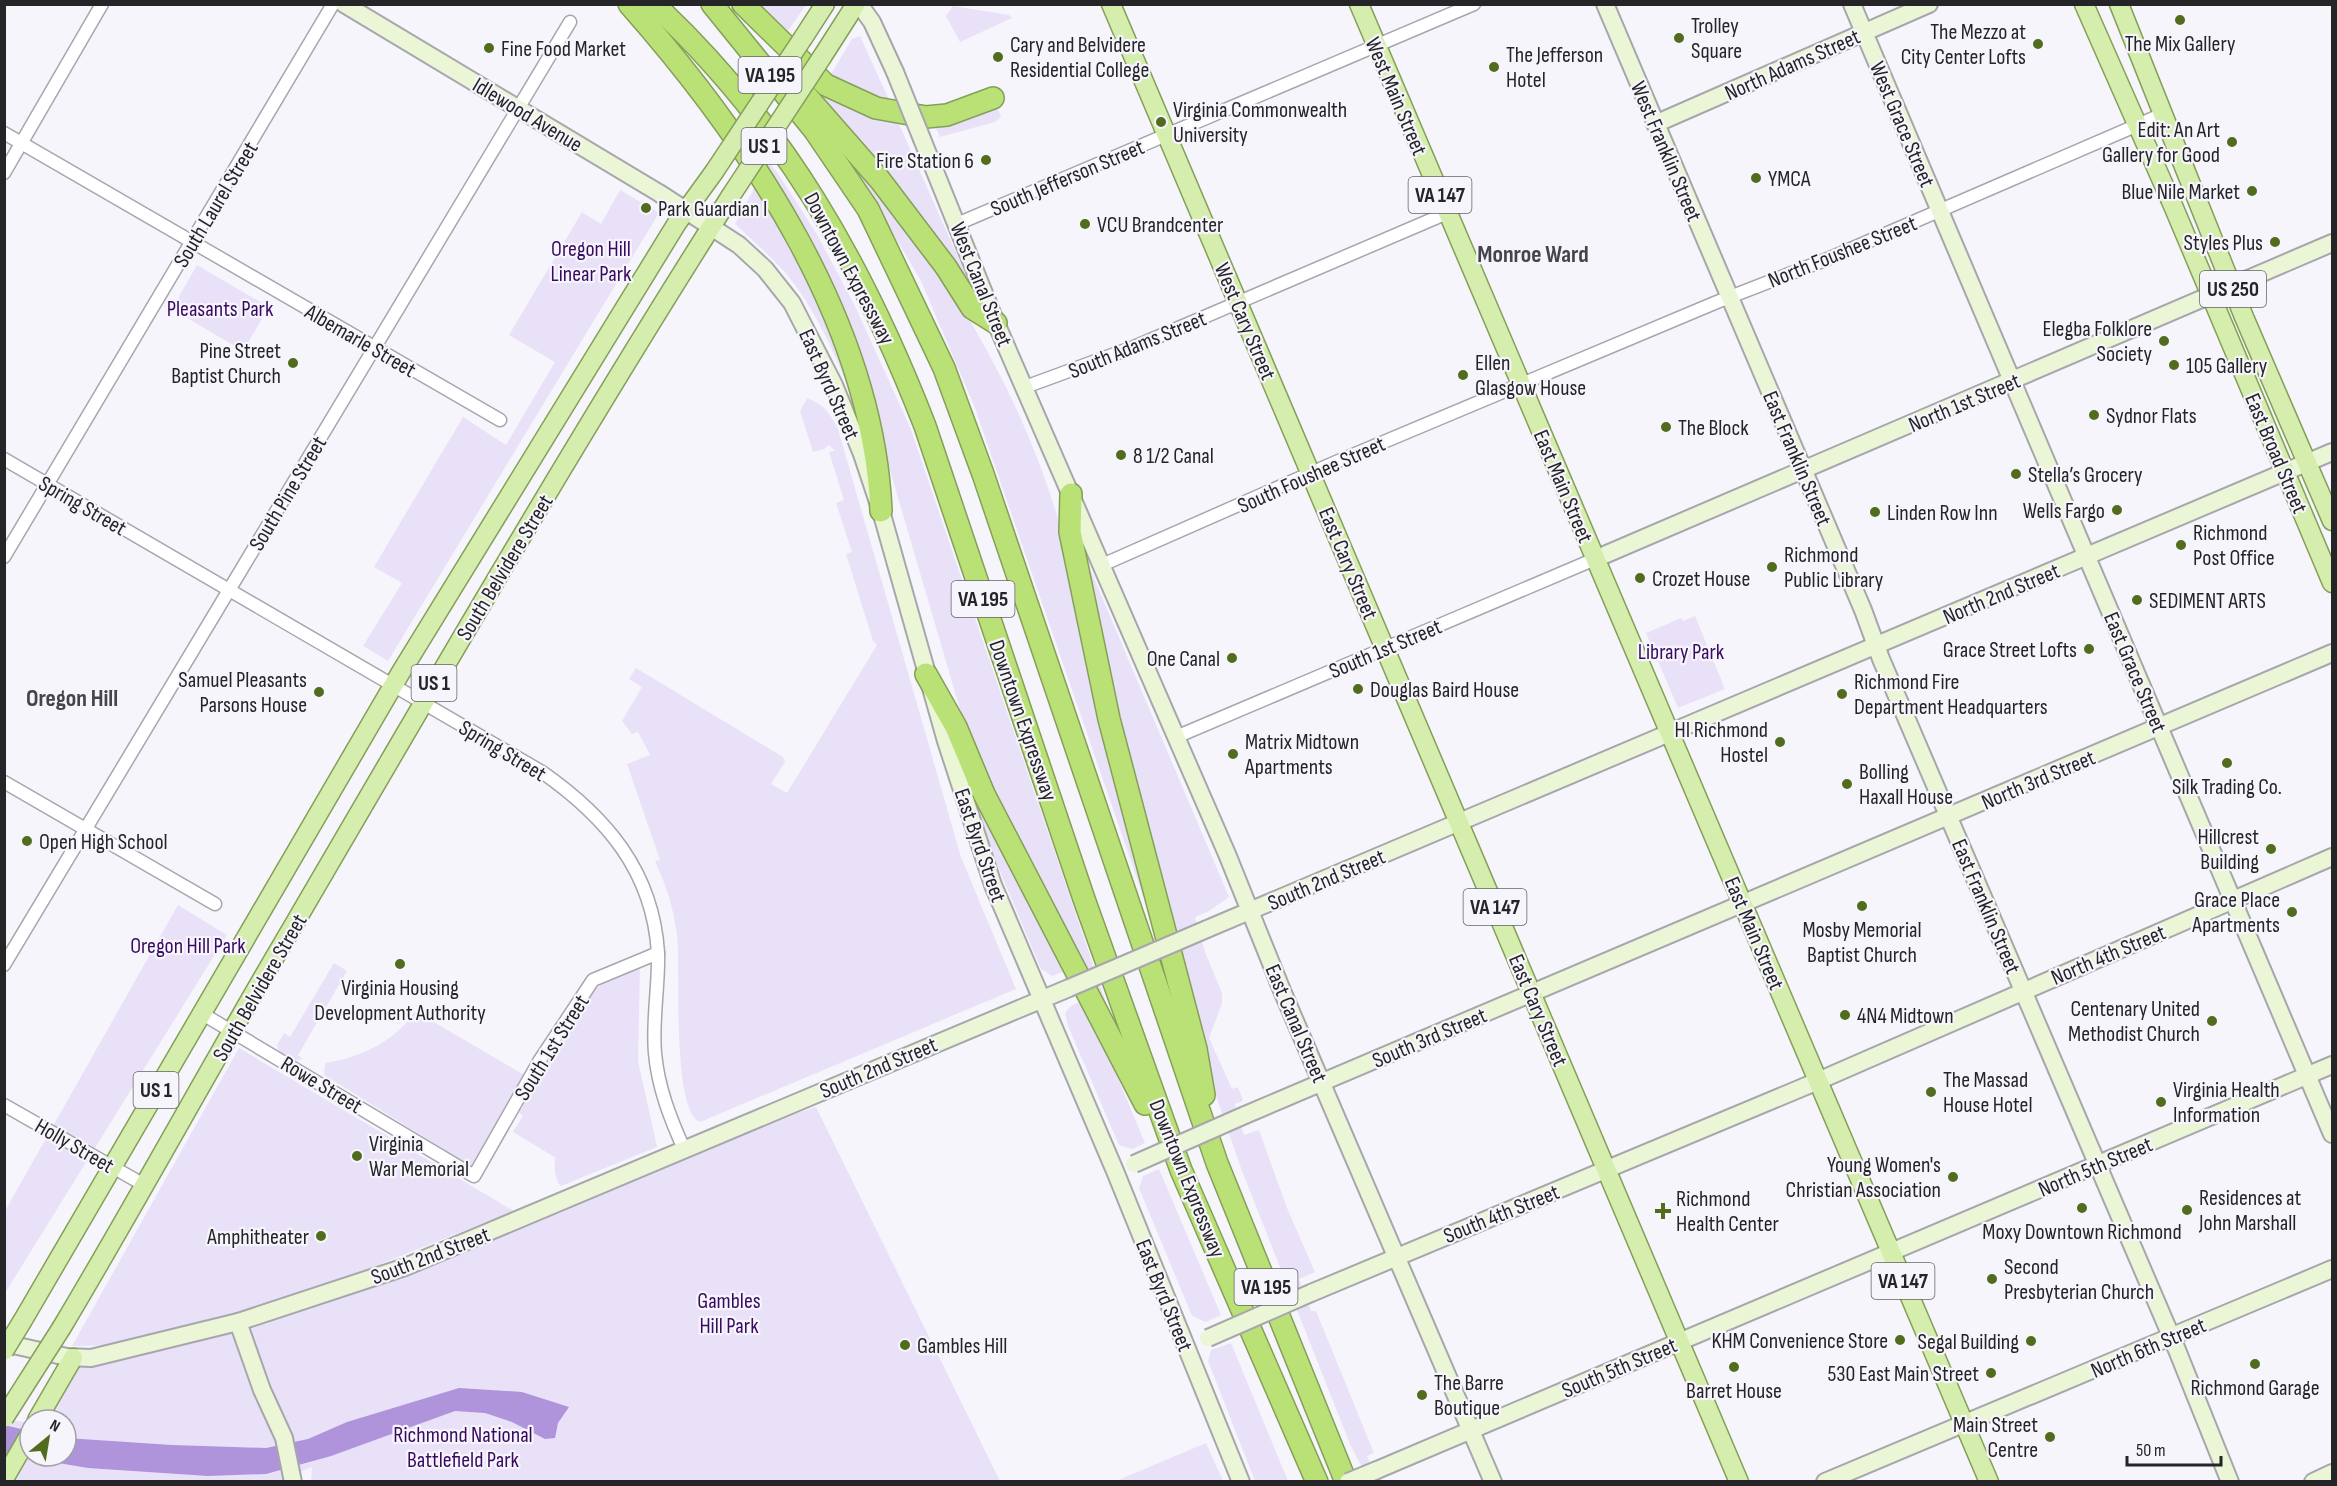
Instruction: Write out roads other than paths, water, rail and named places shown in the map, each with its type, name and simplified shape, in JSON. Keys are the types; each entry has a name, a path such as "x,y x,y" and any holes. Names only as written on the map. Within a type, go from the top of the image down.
{"highway":[{"path":"629,4 735,138 771,195 809,264 833,314 864,401 880,473 882,511"},
{"name":"Downtown Expressway","path":"654,4 756,114 791,163 833,226 900,362 925,426 1084,899 1182,1170 1317,1482"},
{"path":"743,4 826,85 876,108 926,117 947,115 993,98"},
{"path":"719,12 760,44 797,85 880,180 946,267 972,308 996,323"},
{"name":"Downtown Expressway","path":"719,12 815,131 868,209 944,368 983,474 1217,1163 1316,1411 1347,1482"},
{"path":"1071,495 1070,532 1087,618 1112,730 1196,1049 1217,1163"},
{"path":"926,674 956,727 969,763 995,814 1182,1170"},
{"path":"1281,1400 1282,1428 1301,1482"},
{"path":"1316,1411 1359,1482"}],"main road":[{"name":"South Belvidere Street","path":"4,1351 393,686 687,211 825,4"},
{"name":"South Belvidere Street","path":"4,1418 62,1327 146,1186 423,702 730,196 857,4"},
{"name":"West Cary Street","path":"1111,4 1311,472"},
{"name":"West Main Street","path":"1359,4 1521,385"},
{"name":"US 250","path":"2084,4 2137,125"},
{"name":"US 250","path":"2119,4 2163,114"},
{"name":"East Broad Street","path":"2163,114 2232,288 2332,521"},
{"name":"East Broad Street","path":"2137,125 2332,583"},
{"name":"East Main Street","path":"1521,385 1989,1482"},
{"name":"East Cary Street","path":"1311,472 1739,1482"},
{"path":"45,1408 73,1358"},
{"path":"4,1479 18,1455"}],"street":[{"path":"4,173 102,4"},
{"name":"South Laurel Street","path":"4,557 333,4"},
{"name":"Idlewood Avenue","path":"344,4 711,227"},
{"name":"West Canal Street","path":"857,4 872,22 895,72 996,323 1102,565"},
{"name":"South Jefferson Street","path":"957,224 1474,4"},
{"name":"West Franklin Street","path":"1605,4 1729,297"},
{"name":"West Grace Street","path":"1852,4 1940,210"},
{"name":"North Adams Street","path":"1655,124 1929,4"},
{"name":"South Pine Street","path":"4,965 570,22"},
{"name":"North Foushee Street","path":"1521,385 2163,114"},
{"name":"Albemarle Street","path":"4,133 500,420"},
{"name":"East Grace Street","path":"1940,210 2332,1134"},
{"name":"South Adams Street","path":"1025,387 1134,347 1448,213"},
{"name":"East Byrd Street","path":"711,227 750,255 792,303 834,385 882,511 926,674 981,852 1040,999 1115,1171 1241,1482"},
{"name":"North 1st Street","path":"1595,559 2212,297 2332,243"},
{"name":"East Franklin Street","path":"1729,297 2098,1164 2230,1482"},
{"name":"South Foushee Street","path":"1102,565 1311,472 1521,385"},
{"name":"North 2nd Street","path":"1670,735 2332,452"},
{"name":"Spring Street","path":"4,459 542,772 562,785 604,823 641,882 652,919 658,952 655,1052 660,1088 684,1149"},
{"name":"South 1st Street","path":"1176,737 1595,559"},
{"name":"East Canal Street","path":"1102,565 1493,1482"},
{"name":"North 3rd Street","path":"1743,905 2332,653"},
{"name":"South 2nd Street","path":"4,1343 73,1358 92,1358 238,1322 435,1256 1459,822 1670,735"},
{"path":"4,782 215,904"},
{"name":"North 4th Street","path":"1818,1081 2332,857"},
{"name":"South 3rd Street","path":"1115,1171 1743,905"},
{"name":"South 1st Street","path":"474,1176 540,1060 593,980 658,952"},
{"name":"Rowe Street","path":"201,1013 474,1176"},
{"name":"North 5th Street","path":"1891,1252 2332,1065"},
{"name":"South 4th Street","path":"1186,1347 1397,1256 1818,1081"},
{"name":"Holly Street","path":"4,1105 146,1186"},
{"name":"South 5th Street","path":"1347,1482 1891,1252"},
{"name":"North 6th Street","path":"1825,1482 2332,1269"},
{"path":"238,1322 262,1390 284,1438 293,1480"},
{"path":"2313,1482 2332,1473"}],"place":[{"name":"The Mix Gallery","path":"2180,20"},
{"name":"Trolley Square","path":"1679,38"},
{"name":"The Mezzo at City Center Lofts","path":"2038,44"},
{"name":"Fine Food Market","path":"489,48"},
{"name":"Cary and Belvidere Residential College","path":"998,57"},
{"name":"The Jefferson Hotel","path":"1494,67"},
{"name":"Virginia Commonwealth University","path":"1161,122"},
{"name":"Edit: An Art Gallery for Good","path":"2232,142"},
{"name":"Fire Station 6","path":"986,160"},
{"name":"YMCA","path":"1756,178"},
{"name":"Blue Nile Market","path":"2252,191"},
{"name":"Park Guardian I","path":"646,208"},
{"name":"VCU Brandcenter","path":"1085,224"},
{"name":"Styles Plus","path":"2275,242"},
{"name":"Elegba Folklore Society","path":"2164,341"},
{"name":"Pine Street Baptist Church","path":"293,363"},
{"name":"105 Gallery","path":"2174,365"},
{"name":"Ellen Glasgow House","path":"1463,375"},
{"name":"Sydnor Flats","path":"2094,415"},
{"name":"The Block","path":"1666,427"},
{"name":"8 1/2 Canal","path":"1121,455"},
{"name":"Stella’s Grocery","path":"2016,474"},
{"name":"Wells Fargo","path":"2117,510"},
{"name":"Linden Row Inn","path":"1875,512"},
{"name":"Richmond Post Office","path":"2181,545"},
{"name":"Richmond Public Library","path":"1772,567"},
{"name":"Crozet House","path":"1640,578"},
{"name":"SEDIMENT ARTS","path":"2137,600"},
{"name":"Grace Street Lofts","path":"2089,649"},
{"name":"One Canal","path":"1232,658"},
{"name":"Douglas Baird House","path":"1358,689"},
{"name":"Samuel Pleasants Parsons House","path":"319,692"},
{"name":"Richmond Fire Department Headquarters","path":"1842,694"},
{"name":"HI Richmond Hostel","path":"1780,742"},
{"name":"Matrix Midtown Apartments","path":"1233,754"},
{"name":"Silk Trading Co.","path":"2227,763"},
{"name":"Bolling Haxall House","path":"1847,784"},
{"name":"Open High School","path":"27,841"},
{"name":"Hillcrest Building","path":"2271,849"},
{"name":"Mosby Memorial Baptist Church","path":"1862,906"},
{"name":"Grace Place Apartments","path":"2292,912"},
{"name":"Virginia Housing Development Authority","path":"400,964"},
{"name":"4N4 Midtown","path":"1845,1015"},
{"name":"Centenary United Methodist Church","path":"2212,1021"},
{"name":"The Massad House Hotel","path":"1931,1092"},
{"name":"Virginia Health Information","path":"2161,1102"},
{"name":"Virginia War Memorial","path":"357,1156"},
{"name":"Young Women's Christian Association","path":"1953,1177"},
{"name":"Moxy Downtown Richmond","path":"2082,1208"},
{"name":"Residences at John Marshall","path":"2187,1210"},
{"name":"Richmond Health Center","path":"1663,1211"},
{"name":"Amphitheater","path":"321,1236"},
{"name":"Second Presbyterian Church","path":"1992,1279"},
{"name":"KHM Convenience Store","path":"1900,1340"},
{"name":"Segal Building","path":"2031,1341"},
{"name":"Gambles Hill","path":"905,1345"},
{"name":"Richmond Garage","path":"2255,1364"},
{"name":"Barret House","path":"1734,1367"},
{"name":"530 East Main Street","path":"1991,1373"},
{"name":"The Barre Boutique","path":"1422,1395"},
{"name":"Main Street Centre","path":"2050,1437"}],"district":[{"name":"Monroe Ward","path":"1533,254"},
{"name":"Oregon Hill","path":"72,698"}],"park label":[{"name":"Oregon Hill Linear Park","path":"591,260"},
{"name":"Pleasants Park","path":"220,308"},
{"name":"Library Park","path":"1681,651"},
{"name":"Oregon Hill Park","path":"188,945"},
{"name":"Gambles Hill Park","path":"729,1312"},
{"name":"Richmond National Battlefield Park","path":"463,1446"}]}
